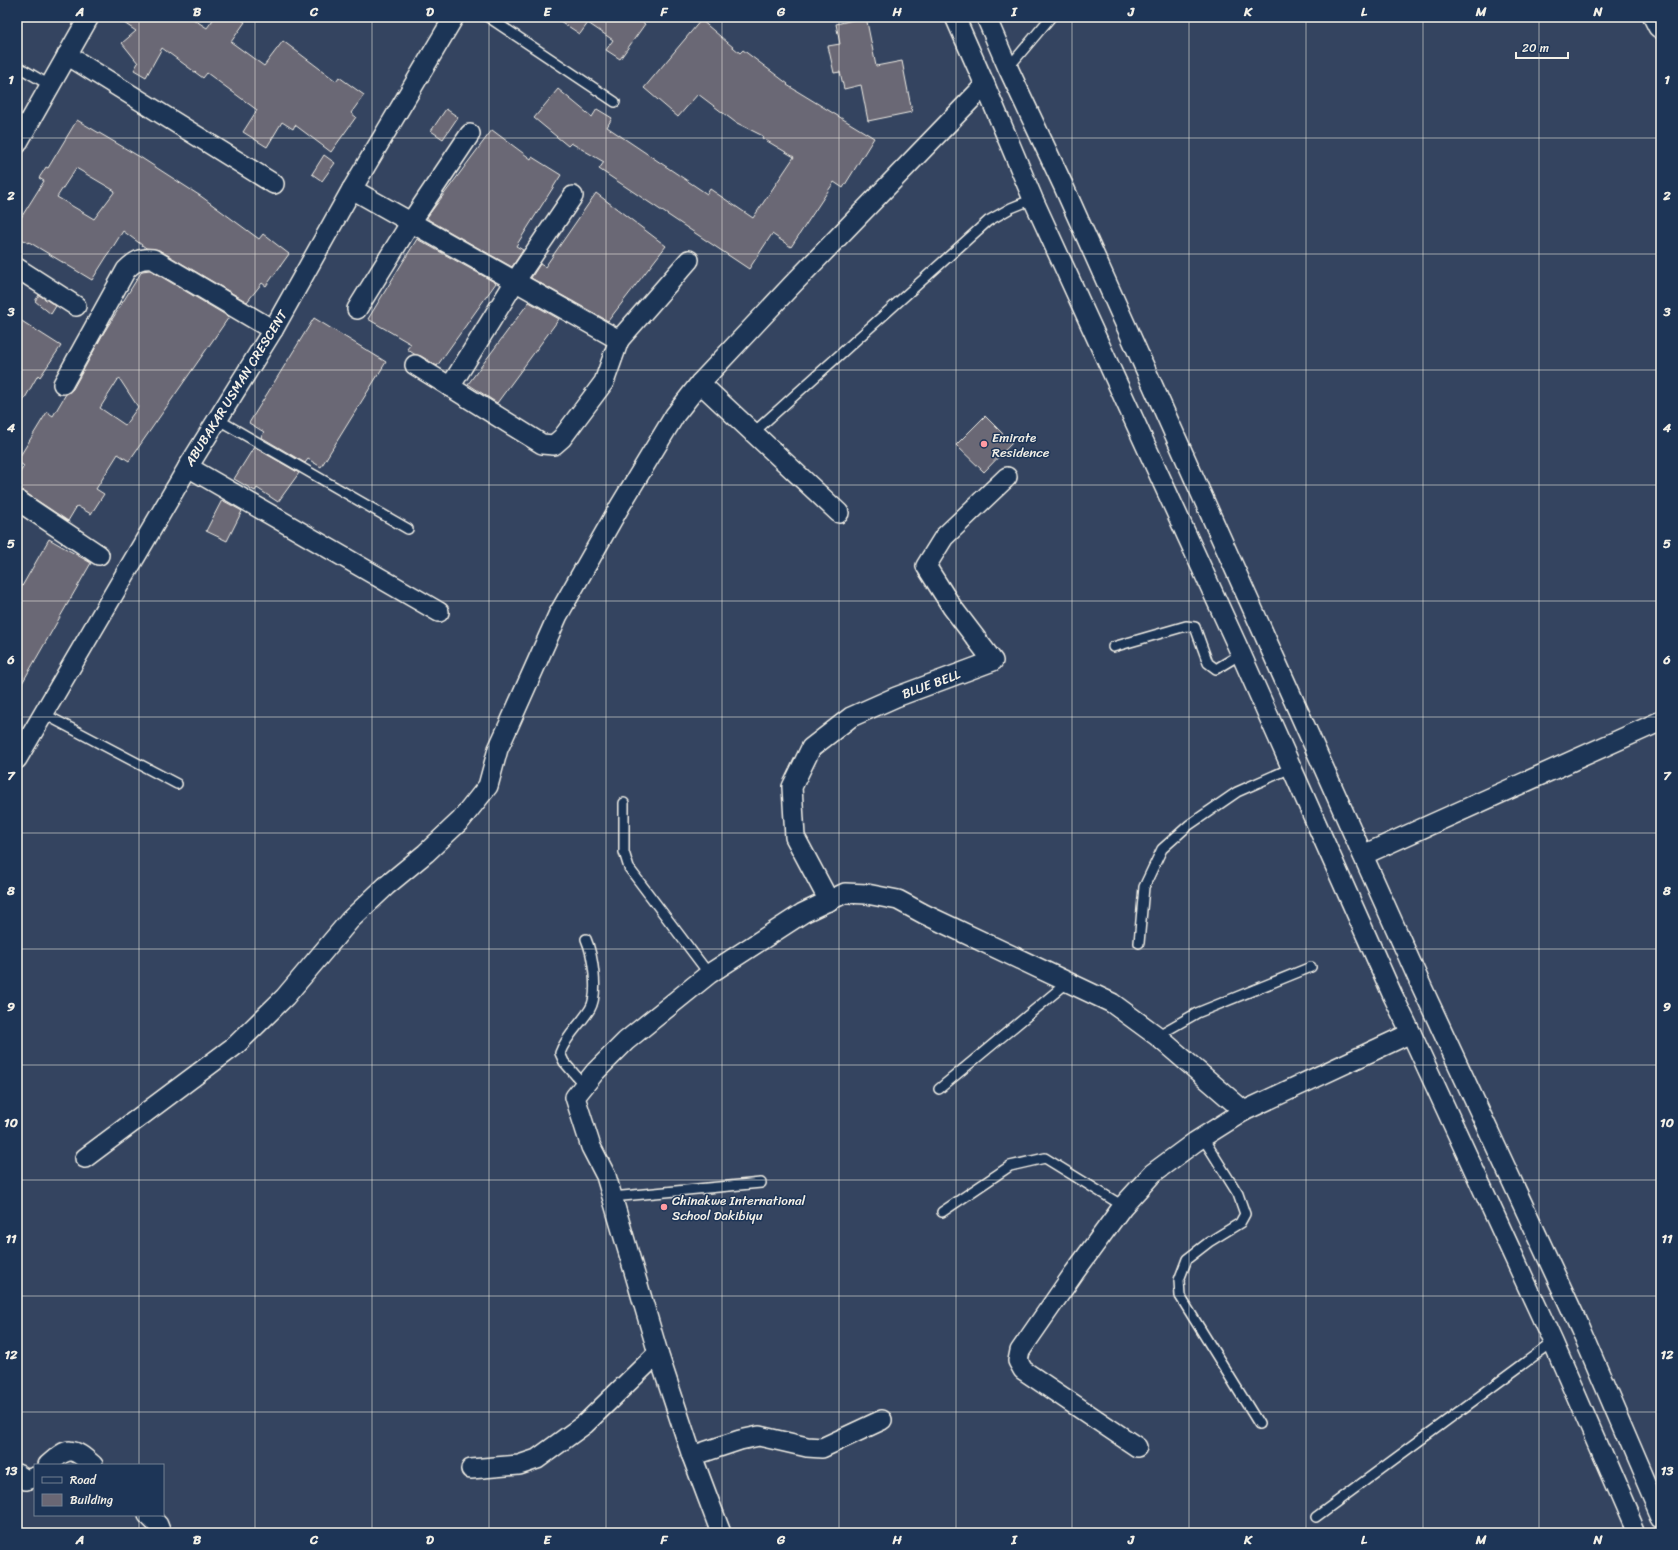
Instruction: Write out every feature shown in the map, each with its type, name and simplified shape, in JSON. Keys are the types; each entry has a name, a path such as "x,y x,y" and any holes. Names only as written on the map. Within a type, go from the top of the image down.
{"street":[{"path":"17,144 23,121 51,86 89,17"},
{"name":"ABUBAKAR USMAN CRESCENT","path":"17,759 188,467 274,330 352,189 454,17"},
{"path":"955,17 1033,199 1241,654 1393,996 1553,1342 1636,1533"},
{"path":"986,17 1008,68 1067,192 1420,982 1580,1328 1661,1517"},
{"path":"1653,17 1658,27 1661,29"},
{"path":"67,55 274,184"},
{"path":"85,1158 236,1045 284,997 350,920 386,886 426,853 462,820 488,786 503,738 558,615 620,506 676,415 700,383 792,285 985,85"},
{"path":"357,309 411,222 470,134"},
{"path":"352,189 516,280 619,340"},
{"path":"450,387 516,280 572,196"},
{"path":"63,384 126,270 135,261 143,258 153,259 274,330"},
{"path":"415,365 542,444 554,445 562,438 604,382 619,340 689,260"},
{"path":"17,268 76,306"},
{"path":"700,383 839,513"},
{"path":"188,467 439,612"},
{"name":"BLUE BELL","path":"828,901 795,837 792,788 811,748 851,717 896,697 993,661 952,607 926,566 944,537 1007,477"},
{"path":"17,500 100,555"},
{"path":"1363,855 1661,721"},
{"path":"721,1533 692,1456 658,1354 606,1176 591,1147 575,1097 595,1072 626,1041 709,974 804,914 845,893 867,894 898,900 924,914 1112,1003 1157,1036 1244,1111"},
{"path":"1393,996 1420,982"},
{"path":"1137,1447 1023,1370 1018,1361 1020,1351 1123,1206 1153,1173 1244,1111 1411,1033"},
{"path":"471,1469 519,1465 537,1458 585,1424 658,1354"},
{"path":"692,1456 740,1440 759,1436 807,1447 822,1448 882,1420"},
{"path":"49,1464 61,1453 70,1451 77,1452 92,1464"},
{"path":"17,1474 26,1480 34,1477"},
{"path":"149,1516 158,1525 161,1533"}],"lane":[{"path":"488,17 615,102"},
{"path":"1008,68 1051,17"},
{"path":"17,66 51,86"},
{"path":"753,433 988,221 1011,208 1033,199"},
{"path":"217,419 408,529"},
{"path":"1113,647 1186,626 1194,627 1208,663 1216,669 1241,654"},
{"path":"44,714 177,784"},
{"path":"1139,943 1144,887 1162,849 1189,825 1237,792 1291,768"},
{"path":"624,803 624,852 629,868 709,974"},
{"path":"584,1085 564,1062 560,1053 564,1043 591,1008 594,992 594,970 591,950 586,939"},
{"path":"1157,1036 1197,1013 1312,967"},
{"path":"940,1089 1068,982"},
{"path":"1203,1138 1238,1194 1245,1214 1240,1223 1209,1242 1187,1259 1179,1280 1180,1296 1259,1424"},
{"path":"942,1212 1010,1166 1045,1158 1123,1206"},
{"path":"612,1197 762,1183"},
{"path":"1316,1517 1553,1342"}],"building":[{"path":"115,17 190,17 207,28 215,17 238,17 245,22 231,42 264,66 283,41 336,81 339,77 364,95 351,113 356,117 331,152 295,125 293,129 282,122 267,147 243,132 257,110 207,73 203,78 162,48 146,77 134,70 138,63 122,43 136,31"},
{"path":"554,17 635,17 645,24 620,59 606,50 613,40 588,23 580,34"},
{"path":"866,17 876,66 902,61 912,112 868,121 861,85 844,89 840,72 834,73 828,46 840,44 836,24"},
{"path":"701,20 740,53 743,50 788,84 787,85 874,138 843,188 834,182 791,247 772,234 749,269 599,169 604,162 571,143 568,146 534,118 558,89 592,117 597,109 612,118 607,127 707,194 710,189 753,218 794,157 762,138 763,136 735,122 698,94 678,117 644,88"},
{"path":"446,109 458,117 443,139 431,131"},
{"path":"77,120 140,157 202,197 259,239 263,234 289,254 266,286 262,283 247,302 159,250 146,248 123,231 92,280 17,236 17,224 44,181 39,178 46,167 48,168","holes":["76,168 115,191 94,219 57,197"]},
{"path":"492,130 531,159 532,157 561,175 516,246 523,250 512,267 429,220 427,217"},
{"path":"324,155 335,163 322,181 312,174"},
{"path":"596,193 666,246 608,321 531,278 540,264 545,267"},
{"path":"417,239 496,283 437,366 407,349 411,344 368,319"},
{"path":"150,270 229,317 129,461 118,454 96,489 104,494 91,514 77,506 68,521 23,491 17,489 17,477 24,466 17,461 47,412 53,416 66,394 73,389 103,334 142,271","holes":["119,378 138,407 125,425 100,408"]},
{"path":"39,295 56,306 51,314 35,301"},
{"path":"529,302 559,319 497,403 468,384"},
{"path":"17,318 61,346 40,377 38,375 17,412"},
{"path":"314,318 386,362 321,467 308,459 305,463 261,437 264,432 249,423"},
{"name":"Emirate Residence","path":"985,416 1012,443 984,472 956,445"},
{"path":"254,447 299,473 278,502 257,488 255,491 234,479"},
{"path":"222,500 242,511 227,541 206,531"},
{"path":"49,539 91,563 17,692 17,595"}],"place":[{"name":"Emirate Residence","path":"984,444"},
{"name":"Chinakwe International School Dakibiyu","path":"664,1207"}]}
